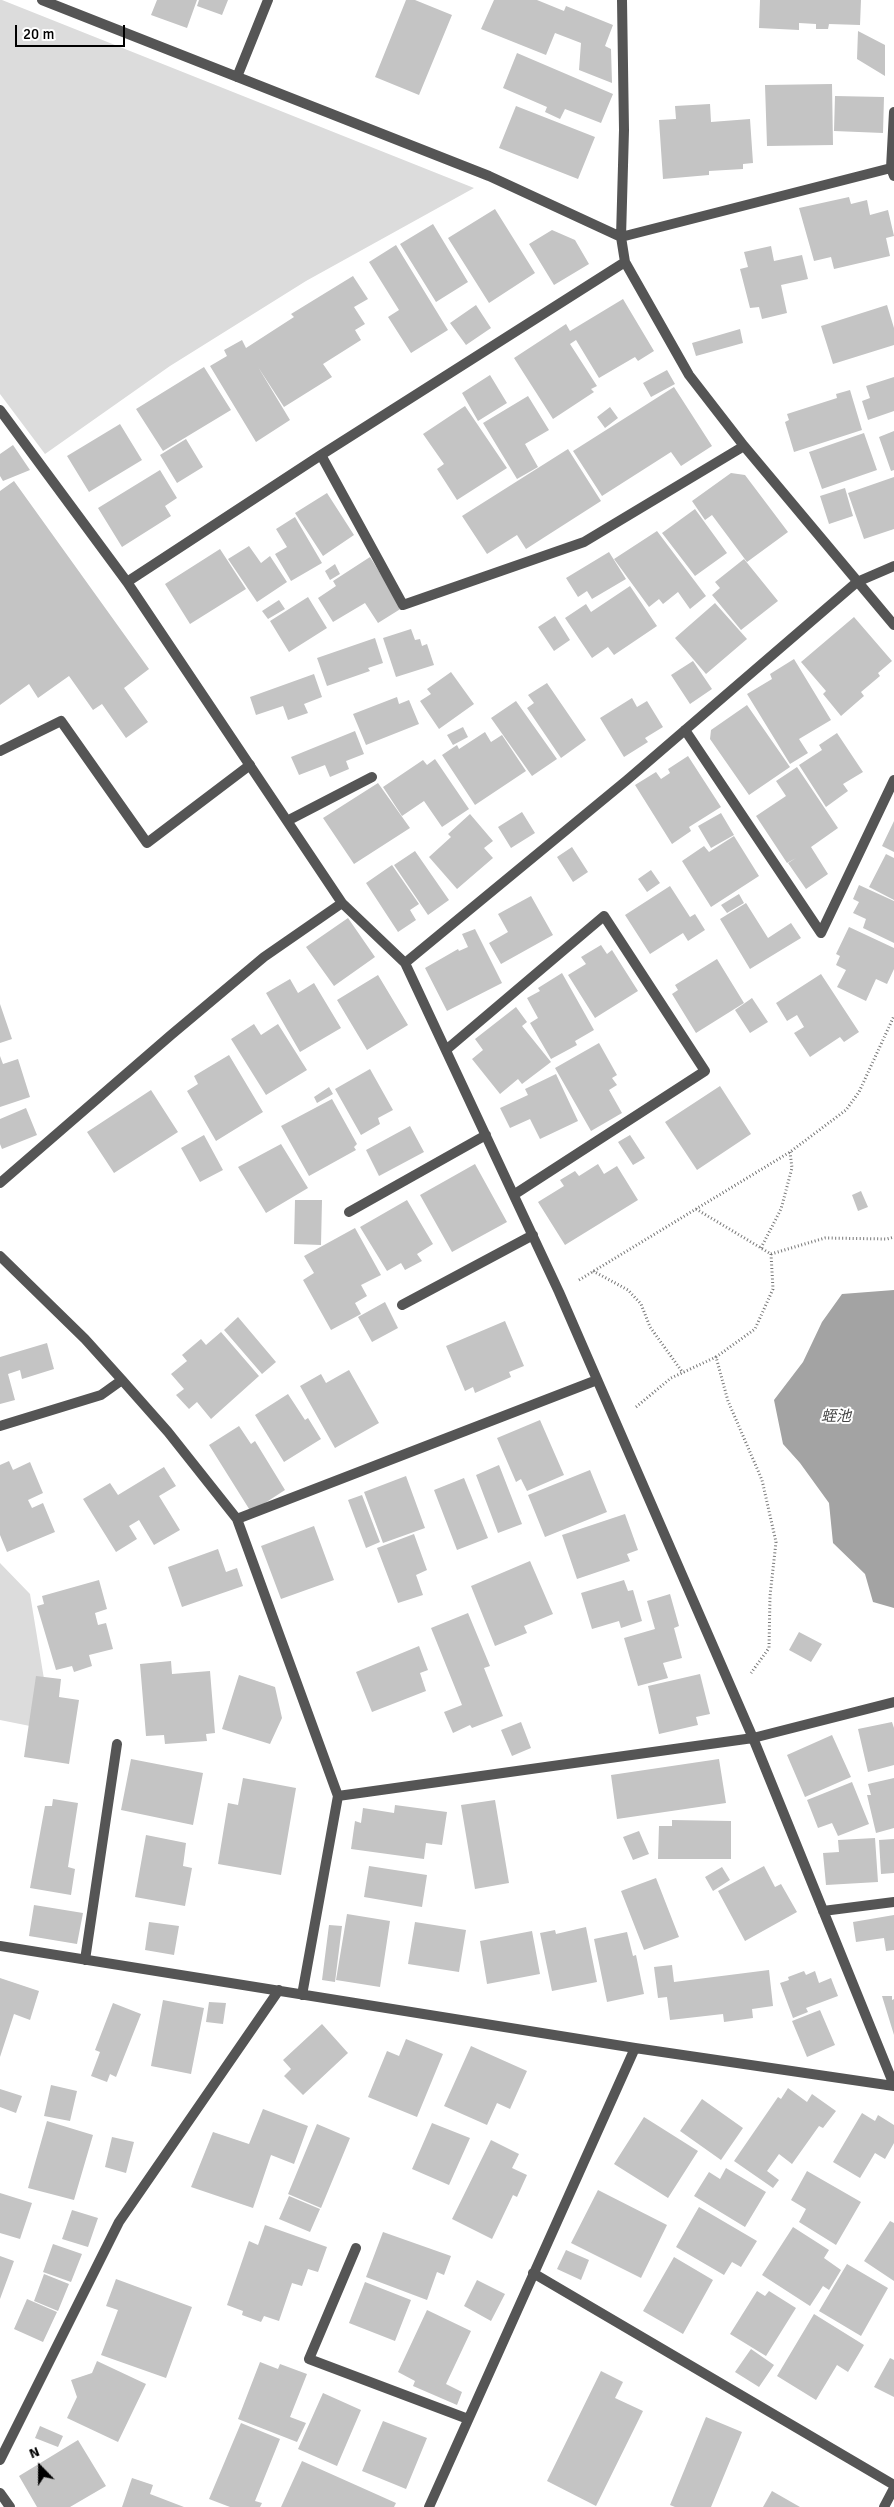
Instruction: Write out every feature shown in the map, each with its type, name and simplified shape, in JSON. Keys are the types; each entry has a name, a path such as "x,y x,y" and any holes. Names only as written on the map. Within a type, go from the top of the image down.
{"street":[{"path":"42,0 489,176 621,237 893,172 894,112"},
{"path":"237,77 268,0"},
{"path":"622,0 624,130 621,237 625,262 689,375 744,446 894,625"},
{"path":"127,582 321,455 516,333 625,262"},
{"path":"0,410 127,582 342,903 404,963 559,1292 753,1738 894,2086"},
{"path":"321,455 404,605 584,542 744,446"},
{"path":"404,963 686,730 857,582 894,566"},
{"path":"0,751 61,721 147,843 250,766"},
{"path":"686,730 821,933 894,780"},
{"path":"287,821 372,777"},
{"path":"0,1183 171,1035 264,958 342,903"},
{"path":"446,1050 604,916 705,1071 514,1194"},
{"path":"350,1212 486,1135"},
{"path":"402,1306 533,1235"},
{"path":"0,1256 85,1339 122,1380 168,1432 236,1518 338,1796 302,1994"},
{"path":"0,1426 101,1395 122,1380"},
{"path":"236,1518 597,1380"},
{"path":"338,1796 753,1738 894,1702"},
{"path":"86,1960 117,1744"},
{"path":"823,1911 894,1902"},
{"path":"0,1946 635,2048 894,2086"},
{"path":"0,2460 119,2222 279,1990"},
{"path":"429,2507 635,2048"},
{"path":"356,2248 309,2359 468,2419"},
{"path":"533,2273 894,2486 884,2507"},
{"path":"0,2493 10,2507"}],"path":[{"path":"559,1292 790,1152 846,1110 859,1092 894,1016"},
{"path":"761,1248 781,1209 792,1168 790,1152"},
{"path":"696,1209 771,1254 825,1238 887,1239 894,1237"},
{"path":"616,1424 671,1378 716,1357 755,1329 773,1289 771,1254"},
{"path":"594,1271 628,1290 640,1304 650,1327 683,1373"},
{"path":"716,1357 728,1401 762,1480 776,1542 770,1596 769,1648 734,1695"}],"shaded area":[{"path":"0,0 474,188 306,281 170,366 45,454 0,394"},
{"path":"0,1563 30,1594 44,1679 40,1728 0,1720"}],"water":[{"name":"蛭池","path":"894,1290 894,1608 873,1602 865,1574 833,1543 829,1503 800,1463 783,1444 774,1400 803,1362 822,1322 842,1294"}],"building":[{"path":"157,0 197,0 187,28 151,15"},
{"path":"199,0 228,0 222,15 197,6"},
{"path":"406,0 415,0 452,15 419,95 375,77"},
{"path":"494,0 537,0 564,11 566,6 613,25 605,46 611,49 612,83 579,70 581,43 555,33 546,55 481,29"},
{"path":"760,0 861,0 860,25 829,24 828,29 816,29 816,24 799,23 799,30 759,28"},
{"path":"858,31 885,45 885,76 857,59"},
{"path":"517,53 613,94 601,123 565,109 560,119 545,112 547,107 503,88"},
{"path":"832,84 833,145 767,146 765,85"},
{"path":"835,96 884,97 883,133 834,131"},
{"path":"710,104 711,122 750,119 753,163 743,164 743,169 709,171 709,175 663,179 659,120 676,119 675,106"},
{"path":"516,106 595,137 578,179 499,148"},
{"path":"849,197 851,204 867,200 870,215 888,210 894,236 886,238 890,256 834,269 831,257 814,261 799,208"},
{"path":"495,209 535,273 489,303 448,238"},
{"path":"433,224 468,282 436,302 400,244"},
{"path":"552,230 575,240 589,264 554,285 529,244"},
{"path":"396,245 448,330 411,353 388,317 399,310 369,262"},
{"path":"771,246 774,261 802,255 808,279 781,285 787,313 762,319 759,307 750,308 740,269 748,267 744,252"},
{"path":"353,276 368,299 354,307 365,324 355,330 361,340 323,364 332,377 284,407 258,367 290,420 256,442 210,366 227,356 224,350 242,340 246,348 294,317 291,314"},
{"path":"623,299 654,351 638,361 635,357 599,378 576,340 570,344 597,386 591,389 594,392 553,419 514,358 566,324 570,331"},
{"path":"476,305 491,328 466,345 450,323"},
{"path":"887,305 894,328 894,345 833,364 821,326"},
{"path":"740,329 743,343 696,356 692,343"},
{"path":"204,367 231,410 163,451 136,409"},
{"path":"667,370 675,384 651,397 643,383"},
{"path":"490,375 507,403 478,421 462,393"},
{"path":"894,377 894,411 868,420 862,401 870,398 866,386"},
{"path":"674,387 712,446 681,466 671,452 602,496 573,451"},
{"path":"850,390 862,430 794,452 785,422 789,420 787,414 837,398 836,394"},
{"path":"528,396 549,430 525,444 538,467 517,479 483,423"},
{"path":"465,406 507,468 457,500 437,469 444,464 423,434"},
{"path":"610,407 618,418 605,428 597,417"},
{"path":"120,424 142,460 89,492 67,456"},
{"path":"894,431 894,470 891,471 879,437"},
{"path":"864,433 877,470 822,489 809,452"},
{"path":"186,439 203,467 177,483 160,455"},
{"path":"13,445 30,470 3,481 0,476 0,454"},
{"path":"568,449 601,501 526,549 517,535 487,554 462,516"},
{"path":"160,470 177,498 165,506 171,516 122,547 98,508"},
{"path":"731,473 745,475 788,532 747,562 712,515 705,520 692,501"},
{"path":"894,477 894,529 864,539 848,493"},
{"path":"14,481 149,669 124,688 148,722 126,738 102,704 93,710 69,676 38,698 29,684 0,705 0,491"},
{"path":"845,488 853,516 829,524 820,496"},
{"path":"327,493 354,535 323,556 295,513"},
{"path":"695,509 727,553 695,576 662,533"},
{"path":"295,517 322,563 291,581 275,554 287,547 276,529"},
{"path":"657,531 706,596 690,609 678,592 663,604 659,599 649,607 614,559"},
{"path":"249,546 261,563 270,556 287,582 257,602 228,559"},
{"path":"220,549 246,589 190,624 165,584"},
{"path":"609,552 626,579 592,599 587,591 578,597 566,578"},
{"path":"370,557 402,608 378,623 365,603 333,622 318,598 336,586 333,581"},
{"path":"744,559 778,601 741,630 712,595 720,588 715,582"},
{"path":"335,564 340,574 330,580 325,571"},
{"path":"630,586 657,626 614,655 608,647 592,658 565,618 586,604 591,612"},
{"path":"308,597 327,628 289,652 270,621"},
{"path":"279,600 285,609 268,619 262,611"},
{"path":"715,603 747,639 706,674 675,638"},
{"path":"555,616 570,640 554,651 538,627"},
{"path":"854,617 892,661 878,673 880,676 861,692 864,696 841,716 823,694 826,691 801,662"},
{"path":"411,629 415,640 420,639 422,646 427,644 434,665 396,677 383,638"},
{"path":"375,638 383,663 368,668 370,671 327,686 317,658"},
{"path":"794,659 831,720 799,739 808,753 790,764 747,694 772,679 770,674"},
{"path":"693,661 712,689 690,704 671,675"},
{"path":"451,672 474,704 439,729 420,701 431,694 427,689"},
{"path":"314,674 322,697 304,704 308,713 288,720 283,706 256,715 250,697"},
{"path":"547,683 586,740 561,758 527,708 534,703 528,695"},
{"path":"397,697 399,704 409,700 419,724 366,745 353,714"},
{"path":"632,698 637,707 647,701 663,727 645,738 648,742 624,757 600,718"},
{"path":"516,701 557,759 532,776 491,718"},
{"path":"747,705 790,767 749,795 710,739 711,730"},
{"path":"463,727 468,737 453,745 447,735"},
{"path":"355,731 364,754 346,761 349,769 330,777 325,765 299,775 291,757"},
{"path":"485,732 491,742 502,735 526,771 475,805 442,755 457,745 459,749"},
{"path":"837,733 863,772 843,784 848,791 826,807 799,765 822,750 819,745"},
{"path":"688,756 721,807 689,827 691,831 672,844 635,785 656,772 661,779 670,773 668,769"},
{"path":"435,759 469,809 442,827 424,801 402,816 383,787 423,760 427,765"},
{"path":"797,767 838,828 811,847 828,874 806,889 788,863 796,858 787,863 756,816 786,796 776,781"},
{"path":"378,783 410,828 354,864 323,818"},
{"path":"522,812 535,833 511,848 498,827"},
{"path":"721,813 734,835 711,848 698,826"},
{"path":"470,814 493,841 484,848 493,858 457,889 429,857 451,837 448,834"},
{"path":"894,821 894,852 882,846"},
{"path":"734,836 759,876 711,907 682,861 704,846 709,852"},
{"path":"572,847 588,872 573,882 557,857"},
{"path":"415,851 449,900 428,915 394,865"},
{"path":"886,854 894,858 894,900 869,887"},
{"path":"392,865 419,904 410,910 416,920 398,932 366,883"},
{"path":"651,870 660,883 647,892 638,879"},
{"path":"859,885 894,901 894,943 863,928 866,919 853,913 859,902 853,899"},
{"path":"670,886 690,917 695,914 705,930 688,941 683,933 650,954 625,915"},
{"path":"739,894 744,903 727,913 721,905"},
{"path":"531,896 553,935 501,964 489,943 508,932 498,914"},
{"path":"746,903 768,938 791,923 801,938 750,969 720,919"},
{"path":"348,918 375,957 334,986 306,947"},
{"path":"849,927 894,948 894,969 887,984 876,979 866,1001 837,987 846,970 836,965 840,956 836,954"},
{"path":"475,929 502,983 447,1011 425,968 458,949 459,951 468,947 462,934"},
{"path":"601,945 607,954 612,950 638,991 595,1018 568,975 586,964 581,957"},
{"path":"717,959 744,1003 696,1033 672,994 678,990 675,985"},
{"path":"562,973 594,1030 575,1041 577,1045 551,1059 530,1023 538,1018 527,998 540,991 538,988"},
{"path":"821,974 859,1032 844,1042 840,1037 810,1057 794,1033 804,1027 797,1015 787,1021 776,1003"},
{"path":"378,975 408,1025 367,1050 337,1000"},
{"path":"290,979 298,993 314,983 341,1028 300,1052 266,993"},
{"path":"752,998 768,1022 750,1033 735,1010"},
{"path":"0,1004 12,1039 0,1043"},
{"path":"516,1007 527,1022 522,1026 551,1062 522,1084 518,1079 500,1094 472,1059 483,1050 475,1039"},
{"path":"254,1024 261,1035 278,1024 307,1070 266,1095 231,1039"},
{"path":"599,1043 617,1075 612,1078 617,1085 609,1090 622,1113 591,1131 555,1068"},
{"path":"229,1055 263,1112 216,1141 187,1091 198,1084 194,1076"},
{"path":"0,1056 3,1064 18,1059 30,1097 0,1107"},
{"path":"370,1069 393,1110 378,1118 380,1124 361,1135 335,1089"},
{"path":"556,1074 578,1121 540,1139 530,1119 510,1128 500,1108 528,1095 525,1089"},
{"path":"720,1086 751,1134 697,1170 665,1122"},
{"path":"329,1087 333,1094 317,1103 314,1097"},
{"path":"151,1090 178,1132 114,1173 87,1132"},
{"path":"332,1099 357,1144 354,1147 356,1150 309,1176 281,1126"},
{"path":"26,1108 37,1135 2,1149 0,1144 0,1119"},
{"path":"410,1126 424,1152 379,1176 366,1150"},
{"path":"204,1135 223,1170 200,1182 181,1148"},
{"path":"630,1135 645,1158 633,1165 618,1142"},
{"path":"281,1144 308,1188 266,1213 238,1167"},
{"path":"475,1164 507,1222 452,1252 420,1195"},
{"path":"598,1164 604,1174 617,1166 638,1200 565,1245 538,1202 564,1186 560,1180 575,1171 579,1176"},
{"path":"861,1191 868,1207 858,1211 852,1195"},
{"path":"295,1200 322,1200 321,1245 294,1244"},
{"path":"407,1200 433,1244 417,1254 422,1261 405,1270 401,1263 387,1271 360,1227"},
{"path":"355,1228 381,1275 361,1285 367,1296 355,1303 361,1314 331,1330 303,1280 314,1273 304,1256"},
{"path":"385,1302 398,1328 372,1342 358,1317"},
{"path":"238,1317 276,1362 262,1374 224,1330"},
{"path":"505,1321 524,1366 509,1372 511,1377 475,1393 473,1387 465,1391 446,1346"},
{"path":"221,1332 259,1376 211,1419 197,1402 189,1409 176,1395 184,1389 171,1374 187,1361 182,1355 201,1339 206,1345"},
{"path":"47,1343 54,1369 22,1379 20,1370 8,1374 15,1400 0,1404 0,1357"},
{"path":"349,1370 379,1423 335,1448 300,1386 321,1374 326,1383"},
{"path":"288,1394 305,1420 308,1418 321,1439 284,1462 255,1415"},
{"path":"540,1420 564,1475 527,1491 521,1479 516,1482 497,1438"},
{"path":"239,1426 251,1444 255,1441 285,1490 251,1512 209,1445"},
{"path":"9,1461 13,1470 30,1462 43,1493 28,1500 32,1508 43,1503 55,1532 7,1552 0,1535 0,1465"},
{"path":"499,1465 522,1524 498,1533 476,1475"},
{"path":"164,1467 176,1486 159,1496 180,1530 154,1545 139,1520 129,1526 137,1539 116,1552 83,1499 110,1483 118,1495"},
{"path":"590,1470 607,1512 545,1537 528,1495"},
{"path":"406,1476 425,1528 383,1543 364,1492"},
{"path":"464,1478 488,1538 457,1550 434,1490"},
{"path":"362,1495 380,1542 366,1548 348,1500"},
{"path":"625,1514 638,1550 627,1554 630,1561 577,1579 562,1535"},
{"path":"314,1526 334,1580 281,1599 261,1546"},
{"path":"414,1534 427,1570 416,1575 423,1595 398,1603 377,1548"},
{"path":"218,1549 226,1572 237,1568 243,1586 182,1607 168,1567"},
{"path":"530,1561 553,1614 524,1626 527,1633 495,1646 471,1586"},
{"path":"99,1580 107,1609 95,1613 98,1625 106,1623 113,1649 89,1655 92,1666 74,1672 72,1666 56,1670 37,1606 44,1604 42,1596"},
{"path":"624,1580 628,1591 633,1590 642,1621 621,1628 619,1621 592,1629 581,1593"},
{"path":"670,1594 679,1626 674,1628 682,1658 663,1663 668,1678 638,1686 624,1638 655,1629 647,1601"},
{"path":"468,1613 490,1666 484,1668 503,1716 472,1728 470,1725 453,1733 444,1712 462,1705 431,1628"},
{"path":"799,1632 822,1644 811,1662 789,1650"},
{"path":"419,1646 428,1670 420,1673 426,1691 372,1712 356,1672"},
{"path":"171,1661 172,1674 210,1671 215,1733 206,1734 207,1741 165,1744 164,1735 146,1736 140,1664"},
{"path":"700,1674 710,1714 696,1717 698,1725 659,1734 648,1686"},
{"path":"239,1675 275,1687 282,1718 270,1744 222,1729"},
{"path":"36,1676 61,1679 59,1697 79,1700 69,1764 24,1757"},
{"path":"521,1722 531,1748 512,1756 501,1730"},
{"path":"892,1722 894,1728 894,1765 868,1772 858,1729"},
{"path":"832,1735 851,1777 805,1797 787,1755"},
{"path":"131,1759 203,1773 193,1825 121,1810"},
{"path":"719,1759 726,1803 617,1819 611,1775"},
{"path":"243,1778 296,1788 281,1875 218,1864 228,1803 238,1805"},
{"path":"894,1778 894,1828 876,1833 867,1795 871,1795 868,1784"},
{"path":"852,1782 869,1824 838,1836 832,1823 818,1828 807,1800"},
{"path":"53,1799 78,1803 68,1867 75,1869 71,1895 30,1888 45,1806 52,1806"},
{"path":"495,1800 509,1883 475,1889 461,1805"},
{"path":"395,1805 447,1812 442,1845 426,1843 424,1859 351,1849 355,1821 361,1823 363,1808 394,1813"},
{"path":"672,1820 731,1821 731,1859 658,1859 659,1826 672,1826"},
{"path":"639,1831 649,1854 633,1860 623,1837"},
{"path":"146,1835 186,1843 183,1866 192,1868 185,1906 135,1897"},
{"path":"875,1838 878,1882 826,1885 823,1853 839,1852 838,1840"},
{"path":"894,1839 894,1873 881,1874 879,1840"},
{"path":"369,1866 427,1875 422,1907 364,1897"},
{"path":"764,1866 775,1887 781,1884 797,1912 745,1941 718,1891"},
{"path":"722,1867 730,1880 713,1891 705,1877"},
{"path":"656,1878 679,1937 644,1950 621,1891"},
{"path":"34,1905 83,1913 77,1944 29,1936"},
{"path":"347,1914 390,1921 380,1987 336,1980"},
{"path":"894,1915 894,1950 886,1951 884,1938 856,1942 853,1922"},
{"path":"149,1922 179,1926 174,1955 145,1950"},
{"path":"415,1922 466,1930 459,1972 408,1964"},
{"path":"329,1925 342,1926 335,1982 322,1980"},
{"path":"586,1927 597,1982 552,1991 540,1933 555,1930 556,1934"},
{"path":"532,1931 540,1974 487,1984 480,1941"},
{"path":"627,1932 633,1956 636,1955 644,1994 607,2002 594,1939"},
{"path":"672,1965 674,1982 769,1970 773,2006 752,2009 753,2018 724,2022 723,2014 670,2020 667,1997 658,1998 654,1967"},
{"path":"804,1971 806,1975 815,1971 819,1983 831,1978 838,1996 806,2008 808,2012 793,2018 780,1983 789,1980 788,1977"},
{"path":"0,1978 39,1991 30,2020 14,2014 0,2057"},
{"path":"882,1996 892,1996 892,2000 894,1999 894,2035"},
{"path":"163,2000 204,2008 191,2074 151,2066"},
{"path":"209,2002 226,2003 223,2024 206,2022"},
{"path":"113,2003 141,2014 116,2077 110,2074 107,2082 91,2076 100,2052 95,2050"},
{"path":"820,2010 835,2045 807,2057 792,2021"},
{"path":"322,2024 348,2053 303,2095 284,2076 291,2069 283,2060"},
{"path":"406,2039 443,2054 417,2117 368,2097 387,2051 399,2056"},
{"path":"471,2046 527,2071 510,2109 497,2103 487,2125 444,2106"},
{"path":"51,2085 77,2091 70,2121 44,2116"},
{"path":"788,2088 807,2102 812,2094 836,2111 823,2128 819,2126 792,2164 779,2154 767,2171 779,2180 773,2188 734,2161 778,2097 781,2099"},
{"path":"0,2089 22,2096 16,2113 0,2107"},
{"path":"702,2099 743,2128 721,2160 680,2131"},
{"path":"263,2109 308,2126 294,2164 271,2155 253,2208 191,2187 213,2132 249,2144"},
{"path":"862,2113 875,2121 878,2115 894,2125 894,2143 885,2159 875,2153 860,2178 833,2162"},
{"path":"644,2117 698,2151 668,2198 614,2164"},
{"path":"47,2121 93,2135 74,2200 28,2188"},
{"path":"432,2123 470,2138 449,2185 412,2169"},
{"path":"317,2124 350,2138 321,2208 288,2194"},
{"path":"112,2137 134,2142 126,2173 105,2167"},
{"path":"491,2140 519,2154 512,2168 527,2175 517,2197 513,2195 492,2239 452,2219"},
{"path":"726,2168 766,2192 745,2227 694,2196 709,2172 720,2179"},
{"path":"807,2171 861,2202 836,2245 799,2222 806,2209 791,2200"},
{"path":"598,2190 667,2225 641,2278 571,2243"},
{"path":"0,2193 32,2203 20,2239 0,2233"},
{"path":"289,2196 320,2209 310,2232 279,2219"},
{"path":"699,2207 757,2241 741,2267 732,2262 724,2275 676,2247"},
{"path":"72,2210 98,2218 88,2247 62,2239"},
{"path":"890,2221 894,2223 894,2281 864,2261"},
{"path":"265,2225 327,2247 318,2272 308,2269 302,2286 292,2283 279,2321 264,2316 261,2322 242,2315 243,2311 227,2305 249,2241 258,2245"},
{"path":"793,2227 829,2250 824,2258 841,2270 829,2290 823,2286 810,2306 762,2275"},
{"path":"383,2232 451,2256 444,2275 437,2272 427,2300 366,2277"},
{"path":"53,2244 82,2254 71,2282 43,2272"},
{"path":"566,2250 589,2260 581,2280 557,2269"},
{"path":"0,2256 14,2261 0,2299"},
{"path":"674,2257 713,2280 683,2334 643,2311"},
{"path":"847,2264 888,2288 861,2336 819,2311"},
{"path":"44,2274 69,2284 58,2311 34,2301"},
{"path":"116,2279 192,2307 166,2378 101,2355 118,2310 106,2306"},
{"path":"477,2280 505,2294 491,2321 464,2306"},
{"path":"365,2282 411,2300 395,2341 349,2323"},
{"path":"757,2291 765,2296 769,2291 796,2308 766,2356 730,2334"},
{"path":"27,2299 57,2312 43,2342 14,2329"},
{"path":"427,2310 471,2331 446,2384 462,2392 457,2405 413,2386 415,2381 398,2372"},
{"path":"814,2314 864,2345 848,2372 837,2365 816,2400 777,2376"},
{"path":"751,2349 774,2365 759,2387 735,2372"},
{"path":"890,2358 894,2360 894,2397 874,2387"},
{"path":"97,2361 146,2384 118,2442 67,2418 77,2397 71,2380 92,2373"},
{"path":"260,2362 278,2369 280,2364 307,2374 290,2417 306,2423 297,2442 238,2419"},
{"path":"601,2371 623,2382 615,2398 643,2411 596,2506 547,2481"},
{"path":"323,2393 361,2410 337,2466 298,2449"},
{"path":"706,2417 742,2432 711,2507 675,2507 670,2505"},
{"path":"383,2421 427,2438 406,2489 362,2471"},
{"path":"241,2423 280,2439 255,2501 262,2503 260,2507 230,2507 209,2499"},
{"path":"40,2426 63,2436 58,2447 35,2438"},
{"path":"78,2440 106,2486 70,2507 37,2507 19,2476"},
{"path":"302,2461 396,2503 394,2507 281,2507"},
{"path":"132,2478 153,2485 150,2494 184,2507 122,2507"},
{"path":"772,2491 800,2507 763,2507"}]}
